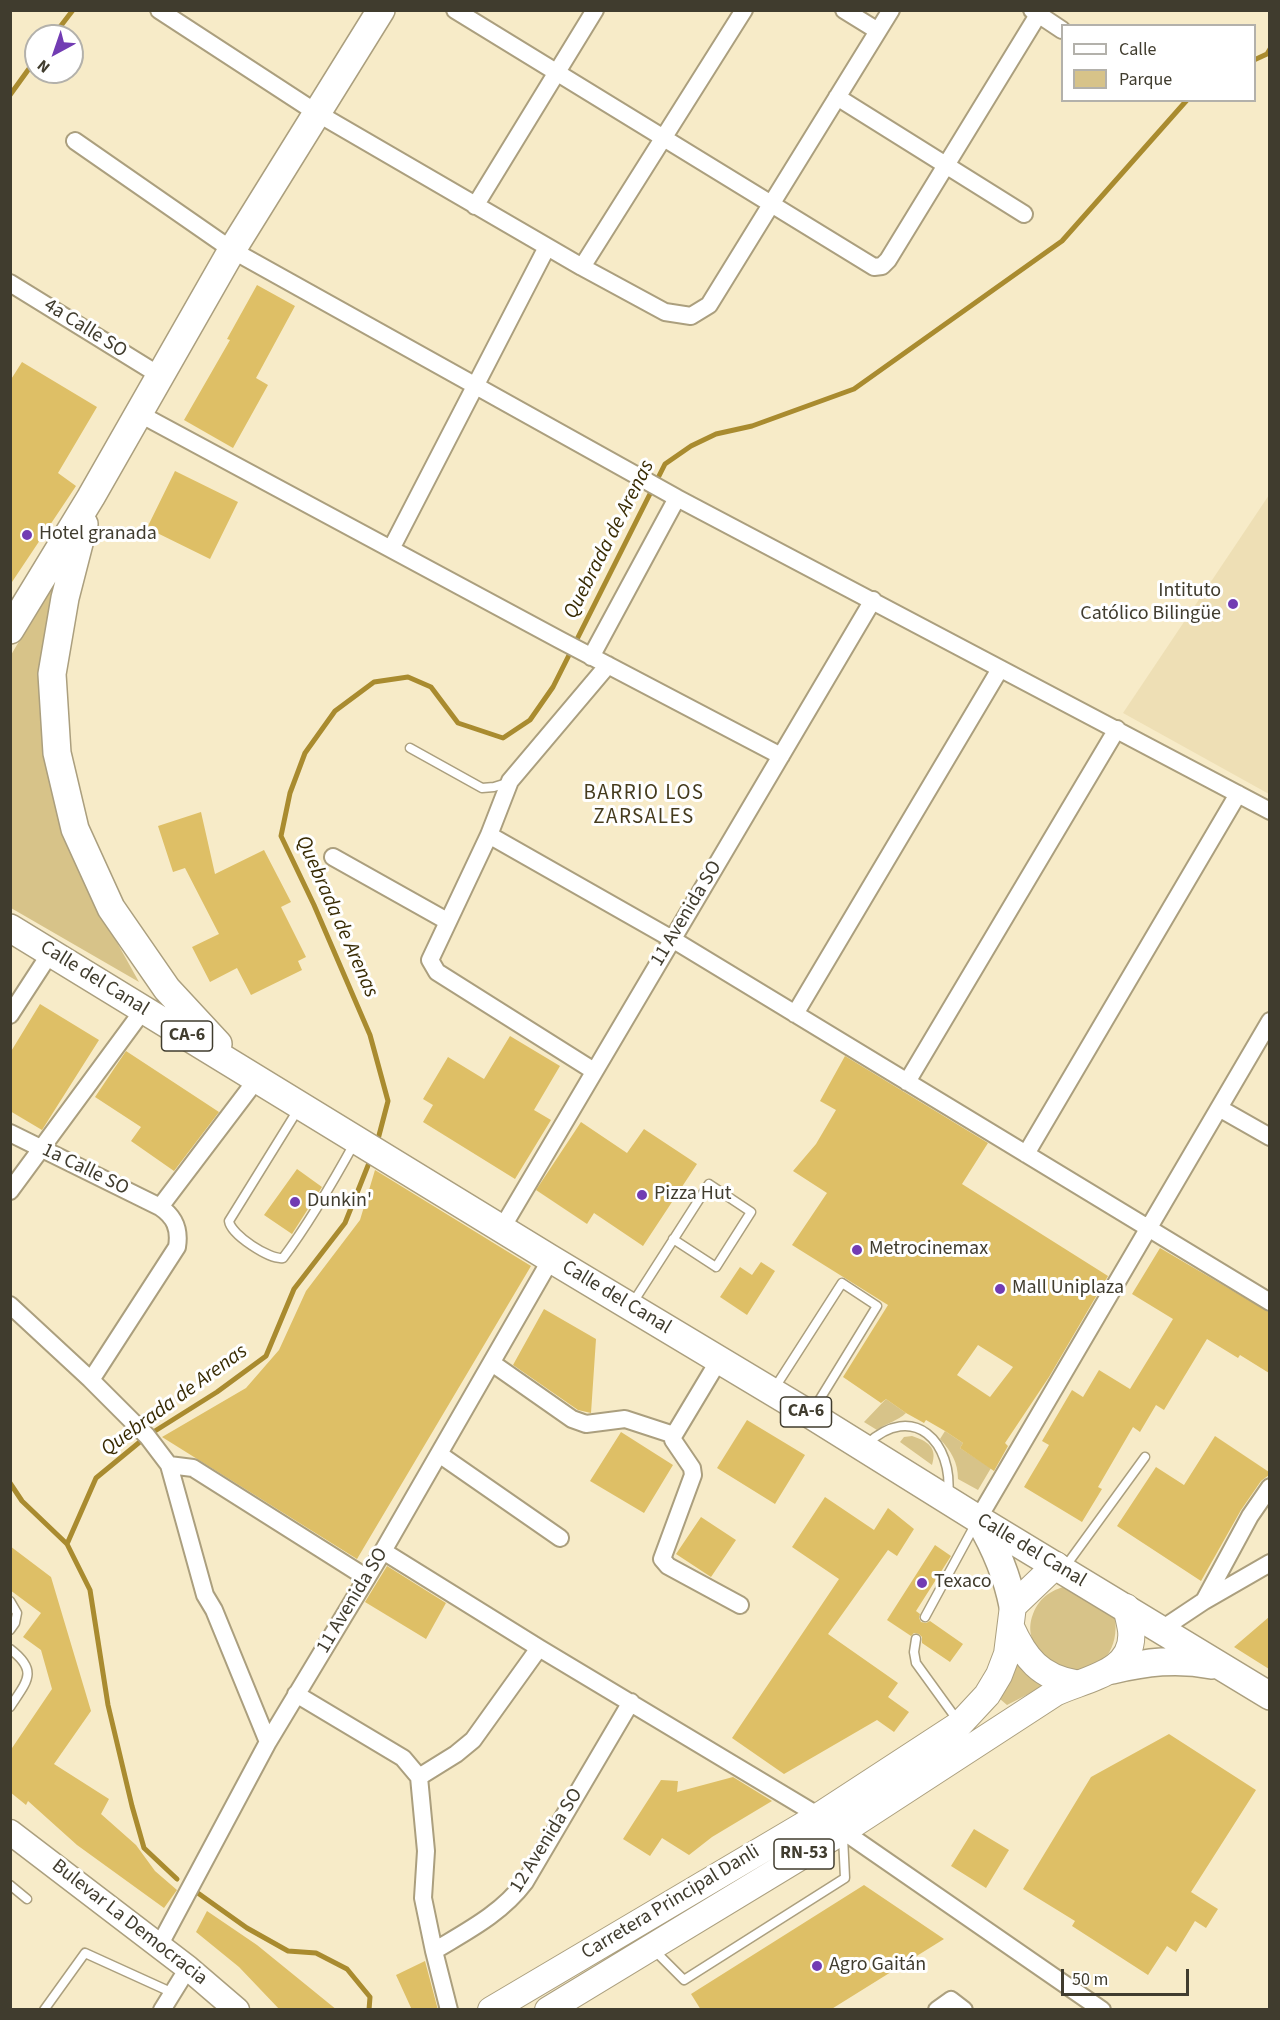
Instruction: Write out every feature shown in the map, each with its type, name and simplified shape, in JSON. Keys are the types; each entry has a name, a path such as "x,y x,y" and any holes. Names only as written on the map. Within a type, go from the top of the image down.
{"highway":[{"path":"10,630 91,497 232,250 381,10"},
{"path":"91,497 65,598 52,674 57,753 75,830 111,909 167,989 249,1074"},
{"name":"Calle del Canal","path":"10,927 551,1260 1162,1629 1222,1668"},
{"path":"978,1519 996,1552 1007,1581 1012,1617"},
{"path":"1112,1670 1170,1660 1196,1662 1222,1668"},
{"name":"CA-6","path":"1222,1668 1269,1696"}],"main road":[{"path":"1059,1568 1012,1617 1020,1646 1034,1665 1050,1676 1075,1683"},
{"path":"1112,1670 1130,1648 1131,1632 1126,1607"},
{"name":"Carretera Principal Danli","path":"491,2010 819,1816 960,1724 987,1695 999,1675 1007,1654 1012,1617"},
{"name":"Carretera Principal Danli","path":"548,2010 843,1831 1055,1693 1112,1670"},
{"name":"Bulevar La Democracia","path":"14,1832 188,1968 237,2010"}],"street":[{"path":"159,10 317,113 475,206 665,312 691,316 709,305 891,10"},
{"path":"454,10 874,267 882,266 888,260 1038,12 1061,29"},
{"path":"475,206 595,10"},
{"path":"582,267 744,10"},
{"path":"844,10 878,31"},
{"path":"837,98 1024,214"},
{"path":"75,141 232,250 672,495 1269,810"},
{"path":"391,549 547,247"},
{"name":"4a Calle SO","path":"10,283 159,375"},
{"path":"138,413 608,666 781,756"},
{"path":"585,653 672,495"},
{"name":"11 Avenida SO","path":"502,1228 873,600"},
{"path":"594,1071 437,972 430,960 489,835 510,781 608,666"},
{"path":"795,1014 1000,669"},
{"path":"907,1082 1117,729"},
{"path":"1026,1154 1238,794"},
{"path":"489,835 672,939 1269,1302"},
{"path":"333,857 447,921"},
{"path":"10,1015 51,952"},
{"path":"10,1191 144,1009"},
{"path":"978,1519 1269,1021"},
{"path":"91,1380 177,1247 176,1224 172,1217 160,1207 249,1074"},
{"path":"1219,1108 1269,1137"},
{"name":"1a Calle SO","path":"10,1133 160,1207"},
{"name":"11 Avenida SO","path":"159,1946 268,1742 383,1551 551,1260"},
{"path":"10,1305 147,1436 169,1465 205,1595 214,1610 268,1742"},
{"path":"719,1360 674,1436 673,1440 692,1468 693,1475 662,1559 668,1566 740,1605"},
{"path":"492,1363 573,1419 586,1424 625,1419 674,1436"},
{"path":"439,1454 560,1538"},
{"path":"169,1465 193,1468 367,1578"},
{"path":"1204,1601 1269,1486"},
{"path":"383,1551 539,1648 819,1816"},
{"path":"1162,1629 1269,1563"},
{"path":"419,1777 456,1754 473,1740 539,1648"},
{"path":"296,1694 403,1758 419,1777 426,1851 423,1898 449,2010"},
{"name":"12 Avenida SO","path":"434,1951 496,1913 512,1899 525,1882 631,1702"},
{"path":"843,1831 1102,2010"},
{"path":"162,2010 188,1968"},
{"path":"937,2010 951,2000 964,2010"}],"lane":[{"path":"410,748 482,788 494,787 510,781"},
{"path":"301,1106 229,1221 236,1235 275,1258 283,1258 360,1142"},
{"path":"630,1307 673,1239 709,1184 751,1212 716,1267 673,1239"},
{"path":"772,1392 842,1282 877,1306 811,1415"},
{"path":"863,1447 873,1438 895,1427 915,1428 933,1437 945,1457 949,1471 947,1500"},
{"path":"1059,1568 1145,1457"},
{"path":"925,1617 978,1519"},
{"path":"10,1601 17,1613 15,1623 10,1630"},
{"path":"916,1639 914,1652 916,1663 960,1724"},
{"path":"10,1648 22,1658 29,1669 28,1679 10,1707"},
{"path":"651,1947 684,1980 845,1878 843,1831"},
{"path":"10,1886 27,1899"},
{"path":"44,2010 85,1953 172,1993"}],"shaded area":[{"name":"Intituto Católico Bilingüe","path":"1269,495 1269,794 1123,713"}],"green space":[{"path":"58,575 42,673 104,919 139,982 11,908 11,655"},
{"path":"886,1399 906,1413 877,1430 864,1422"},
{"path":"945,1431 963,1443 960,1448 991,1468 978,1490 958,1479 953,1457 940,1439"},
{"path":"912,1436 930,1446 934,1454 932,1465 900,1442 904,1437"},
{"path":"1071,1585 1115,1617 1116,1631 1109,1653 1102,1661 1093,1667 1070,1671 1053,1667 1049,1663 1032,1638 1030,1627 1039,1602 1053,1591"},
{"path":"1017,1658 1046,1685 1007,1705 1000,1699"}],"building":[{"path":"257,285 295,306 256,378 268,385 233,448 184,420 230,340 227,339"},
{"path":"22,362 97,407 58,473 76,486 10,585 10,381"},
{"path":"175,471 238,502 210,559 147,528"},
{"path":"201,812 215,874 264,850 291,902 281,907 306,957 298,961 302,970 251,995 237,968 210,982 192,947 219,934 185,868 173,872 158,826"},
{"path":"40,1004 99,1040 42,1130 10,1111 10,1053"},
{"path":"510,1036 560,1066 534,1110 551,1120 515,1179 423,1122 433,1105 423,1099 448,1057 484,1079"},
{"path":"126,1051 219,1112 174,1171 131,1141 141,1127 95,1097"},
{"name":"Mall Uniplaza","path":"845,1056 988,1143 962,1184 1108,1276 1049,1377 1005,1443 1008,1446 994,1471 960,1448 963,1443 945,1431 926,1420 924,1423 886,1399 881,1403 843,1377 888,1305 792,1245 827,1193 793,1171 816,1144 836,1110 820,1101","holes":["978,1345 1013,1367 990,1397 957,1375"]},
{"path":"581,1122 627,1153 644,1129 697,1164 643,1246 594,1213 587,1224 536,1190"},
{"name":"Dunkin'","path":"297,1169 322,1187 292,1234 264,1215"},
{"path":"375,1170 531,1266 357,1559 162,1437 246,1388 279,1350 306,1291 360,1220"},
{"path":"1160,1248 1269,1312 1269,1373 1240,1355 1238,1358 1207,1339 1164,1410 1156,1405 1140,1432 1133,1427 1098,1487 1102,1489 1082,1522 1024,1487 1049,1445 1042,1441 1072,1390 1083,1397 1099,1370 1130,1389 1173,1319 1132,1294"},
{"path":"761,1262 775,1271 747,1315 720,1297 740,1267 752,1275"},
{"path":"544,1309 596,1339 591,1413 578,1410 513,1365"},
{"path":"747,1420 805,1455 775,1504 717,1468"},
{"path":"621,1432 673,1465 644,1513 590,1481"},
{"path":"1215,1436 1269,1472 1269,1475 1261,1481 1241,1510 1201,1581 1117,1526 1156,1467 1184,1485"},
{"path":"825,1497 874,1530 888,1508 914,1529 897,1556 888,1550 828,1634 898,1683 888,1697 909,1712 894,1732 877,1720 784,1774 732,1738 839,1579 792,1547"},
{"path":"701,1517 736,1540 711,1577 676,1554"},
{"name":"Texaco","path":"935,1545 951,1556 916,1611 920,1614 921,1622 930,1621 963,1644 950,1662 922,1643 922,1637 919,1634 914,1633 911,1636 887,1620"},
{"path":"10,1546 51,1577 91,1711 54,1764 109,1799 101,1814 136,1845 155,1871 177,1890 164,1908 77,1845 28,1801 26,1805 10,1792 10,1751 52,1689 41,1650 23,1637 41,1613 10,1590"},
{"path":"387,1566 446,1603 426,1639 365,1602"},
{"path":"1269,1617 1269,1669 1234,1647"},
{"path":"1169,1734 1256,1790 1191,1892 1218,1909 1206,1928 1195,1921 1176,1952 1167,1946 1148,1975 1072,1926 1075,1921 1023,1889 1091,1777"},
{"path":"733,1777 772,1801 712,1837 689,1855 662,1838 650,1856 623,1839 661,1780 678,1781 677,1792"},
{"path":"974,1829 1009,1850 986,1888 951,1866"},
{"name":"Agro Gaitán","path":"864,1885 944,1939 830,2010 701,2010 691,1994"},
{"path":"207,1911 257,1945 337,2010 280,2010 239,1967 196,1932"},
{"path":"425,1961 438,2010 412,2010 396,1975"}],"waterway":[{"path":"62,24 73,10"},
{"name":"Quebrada de Arenas","path":"1256,59 1267,54 1270,49"},
{"path":"10,95 24,76"},
{"name":"Quebrada de Arenas","path":"377,1143 388,1101 370,1035 314,905 281,836 290,793 305,753 335,711 374,682 408,677 431,687 458,723 503,738 530,720 553,687 665,464 691,446 716,434 752,426 854,389 1062,241 1185,102"},
{"name":"Quebrada de Arenas","path":"67,1544 96,1478 147,1436 217,1392 266,1356 294,1289 345,1223 371,1158"},
{"name":"Quebrada de Arenas","path":"10,1483 22,1501 67,1544 90,1590 108,1705 144,1848 177,1879"},
{"name":"Quebrada de Arenas","path":"195,1891 247,1928 288,1951 316,1953 347,1969 370,1997 369,2010"}],"place":[{"name":"Hotel granada","path":"27,535"},
{"name":"Intituto Católico Bilingüe","path":"1233,604"},
{"name":"Pizza Hut","path":"642,1195"},
{"name":"Dunkin'","path":"295,1202"},
{"name":"Metrocinemax","path":"857,1250"},
{"name":"Mall Uniplaza","path":"1000,1289"},
{"name":"Texaco","path":"922,1583"},
{"name":"Agro Gaitán","path":"817,1966"}],"district":[{"name":"BARRIO LOS ZARSALES","path":"644,806"}]}
